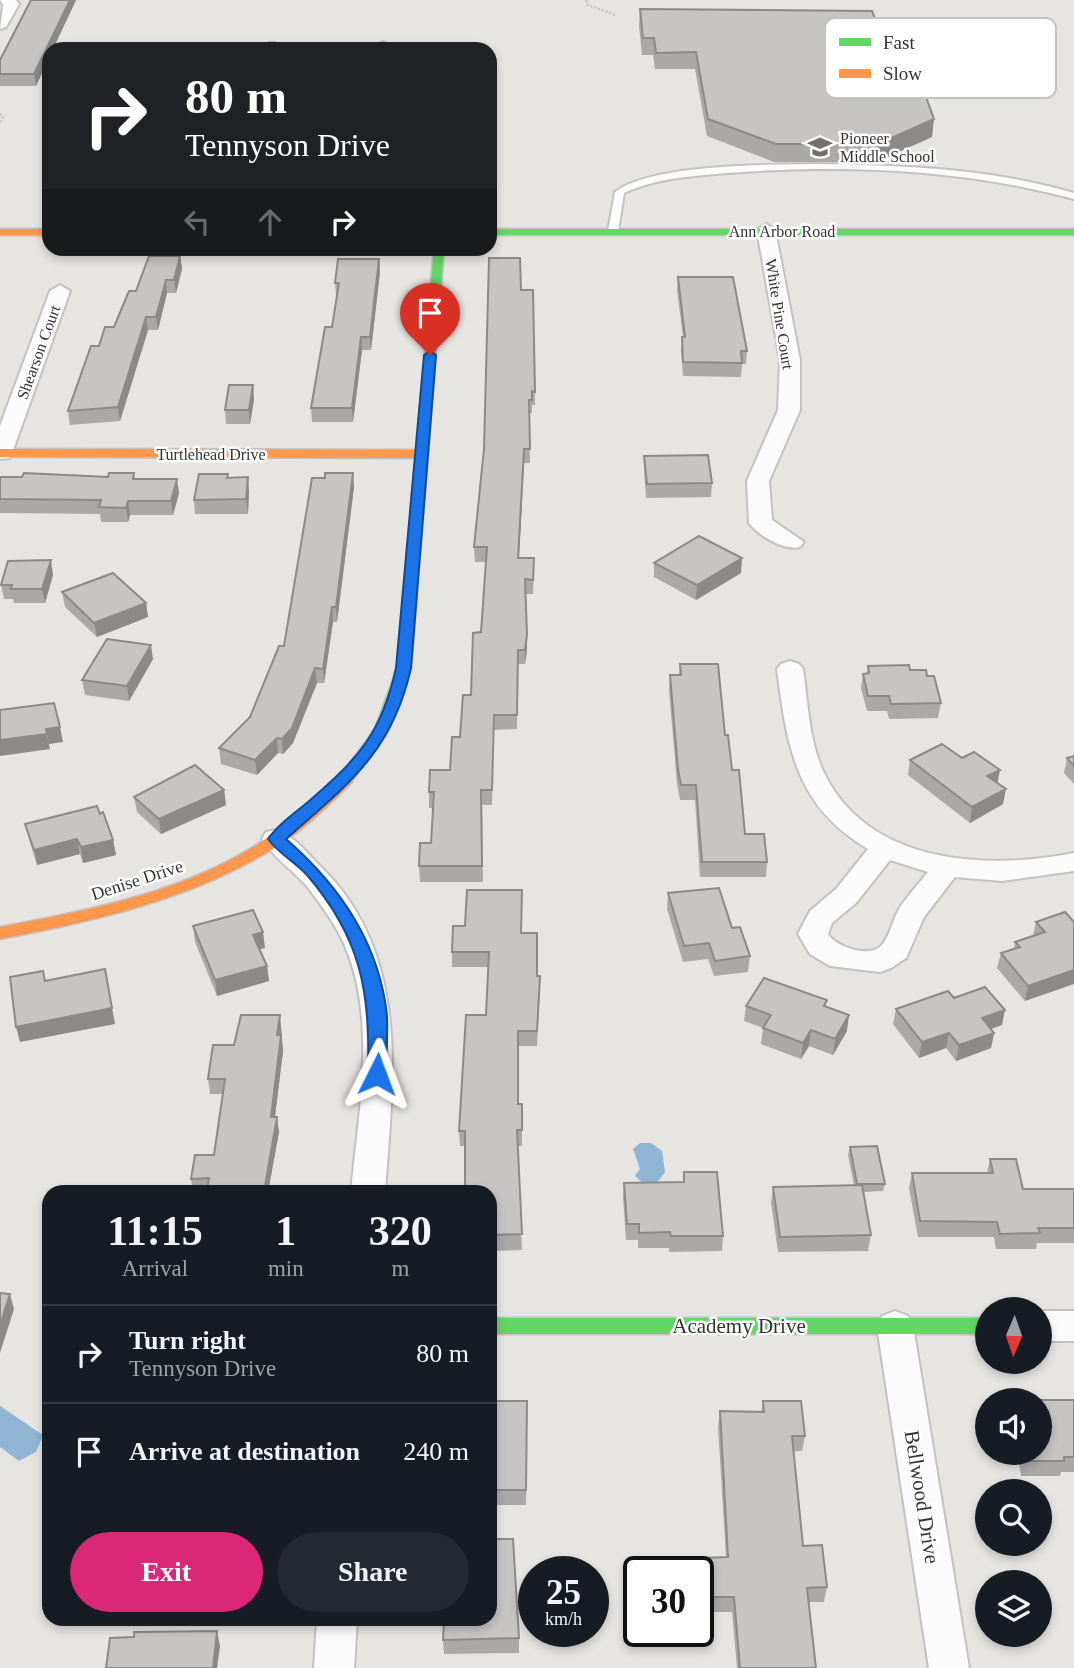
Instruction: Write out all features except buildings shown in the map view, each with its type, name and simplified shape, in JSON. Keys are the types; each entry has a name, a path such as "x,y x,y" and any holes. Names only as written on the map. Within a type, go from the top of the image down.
{"street":[{"path":"0,24 11,4 7,0"},
{"name":"White Pine Court","path":"766,230 790,360 789,410 758,481 761,523 792,542"},
{"path":"0,232 42,232"},
{"name":"Ann Arbor Road","path":"497,232 1074,232"},
{"name":"Denise Drive","path":"0,933 140,903 215,873 276,839 357,768 379,737 397,699 404,668 438,256"},
{"name":"Shearson Court","path":"1,453 60,291"},
{"name":"Turtlehead Drive","path":"1,453 422,454"},
{"path":"790,669 802,747 812,774 839,812 885,846 947,868 1004,873 1074,862"},
{"path":"276,839 311,870 339,905 361,946 374,990 378,1051 368,1185"},
{"path":"885,846 846,897 820,918 813,934 821,947 841,959 880,961 895,951 911,914 947,868"},
{"name":"Academy Drive","path":"497,1326 975,1326"},
{"name":"Bellwood Drive","path":"895,1326 949,1668"},
{"path":"1052,1326 1074,1326"},
{"path":"334,1668 337,1626"}],"lane":[{"path":"613,231 620,192 628,187 675,176 780,166 902,169 1030,185 1074,196"}],"path":[{"path":"586,0 588,5 615,15"},
{"path":"0,114 3,117 0,124"}],"water":[{"path":"640,1143 651,1143 662,1151 665,1172 656,1184 645,1185 635,1176 640,1169 633,1149"},
{"path":"0,1406 42,1434 36,1452 19,1461 0,1447"}],"traffic: fast":[{"path":"497,232 1074,232"},
{"path":"344,782 382,729 404,668 438,256"},
{"path":"497,1326 975,1326"}],"traffic: slow":[{"path":"0,232 42,232"},
{"path":"0,453 422,454"},
{"path":"0,933 118,907 195,882 267,845 306,817 344,782"}],"place":[{"name":"Pioneer Middle School","path":"820,147"}],"route":[{"path":"377,1074 378,1018 374,990 361,946 339,905 311,870 276,839 333,792 357,768 379,737 397,699 404,668 430,355"}]}
